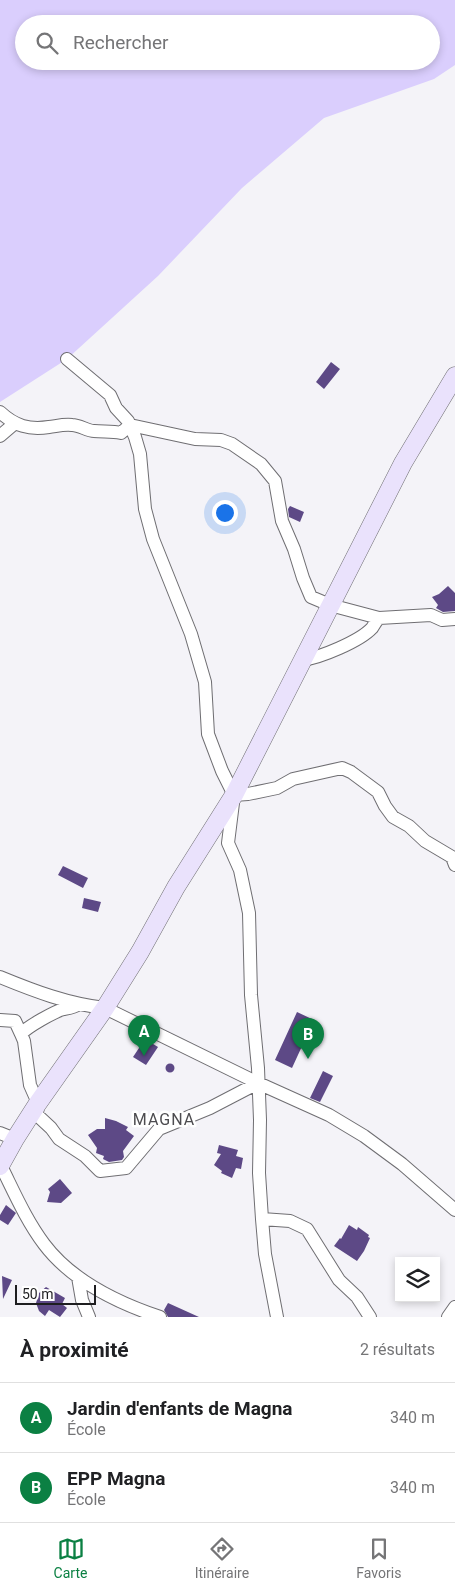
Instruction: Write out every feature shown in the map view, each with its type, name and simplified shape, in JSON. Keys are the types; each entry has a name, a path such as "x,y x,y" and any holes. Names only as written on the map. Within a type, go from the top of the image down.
{"street":[{"path":"68,359 110,395 116,408 130,425 140,454 145,509 153,539 191,634 205,682 208,734 222,771 234,795 228,843 240,870 249,913 251,995 260,1120 259,1173 262,1219 265,1254 277,1317"},
{"path":"0,1150 7,1136 38,1103 105,1008 140,952 176,887 234,795 403,463 455,376"},
{"path":"0,412 14,424 24,427 37,428 72,425 94,431 121,432 130,425"},
{"path":"0,436 14,424"},
{"path":"130,425 194,440 221,440 232,444 262,464 275,481 282,520 311,597 330,605 379,618 431,615 442,620 455,619"},
{"path":"302,660 324,655 347,644 371,629 379,618"},
{"path":"234,795 277,788 293,779 342,768 351,772 378,792 393,817 409,826 425,841 452,856 455,865"},
{"path":"0,977 37,992 79,1004 105,1008 258,1083 329,1115 364,1136 453,1204"},
{"path":"21,1034 25,1029 50,1015 64,1009 71,1009 79,1004"},
{"path":"0,1020 14,1021 24,1041 30,1085 38,1103 37,1115 51,1128 59,1139 85,1156 100,1171 126,1168 160,1129 210,1108 258,1083"},
{"path":"7,1136 0,1166 22,1208 44,1243 78,1277 99,1291 160,1317"},
{"path":"262,1219 290,1221 307,1229 339,1280 357,1297 370,1317"},
{"path":"78,1277 82,1300 89,1317"},
{"path":"448,1317 455,1307"}],"shaded area":[{"path":"0,0 455,0 455,65 434,79 324,118 242,188 158,276 67,359 0,402"}],"building":[{"path":"331,362 340,369 324,389 316,382"},
{"path":"290,506 304,512 300,522 289,517 288,509"},
{"path":"448,586 455,593 455,611 443,612 436,608 438,605 432,597"},
{"path":"63,866 88,878 83,888 58,875"},
{"path":"84,898 101,902 98,912 82,908"},
{"path":"297,1012 314,1020 292,1068 275,1060"},
{"path":"145,1039 158,1047 146,1065 133,1057"},
{"path":"170,1063 175,1068 170,1073 165,1068"},
{"path":"323,1071 333,1076 320,1102 310,1098"},
{"path":"105,1118 128,1127 126,1130 134,1136 123,1151 124,1157 122,1160 109,1162 103,1159 104,1156 96,1153 97,1148 88,1135 97,1129 105,1129"},
{"path":"219,1145 238,1150 236,1156 243,1158 241,1169 236,1168 232,1178 221,1173 222,1171 214,1165 221,1154 217,1153"},
{"path":"60,1179 72,1193 61,1203 47,1202 50,1192 48,1189"},
{"path":"6,1205 16,1213 8,1225 0,1220 0,1215"},
{"path":"349,1225 357,1230 358,1227 369,1235 368,1237 370,1238 357,1261 334,1246 341,1239"},
{"path":"2,1276 12,1280 3,1299"},
{"path":"46,1287 65,1298 62,1304 67,1308 60,1317 49,1310 45,1316 39,1311 36,1303 39,1293"},
{"path":"168,1303 199,1317 168,1317 164,1310"}],"place":[{"name":"Jardin d'enfants de Magna","path":"144,1056"},
{"name":"EPP Magna","path":"308,1059"}],"district":[{"name":"MAGNA","path":"164,1119"}]}
